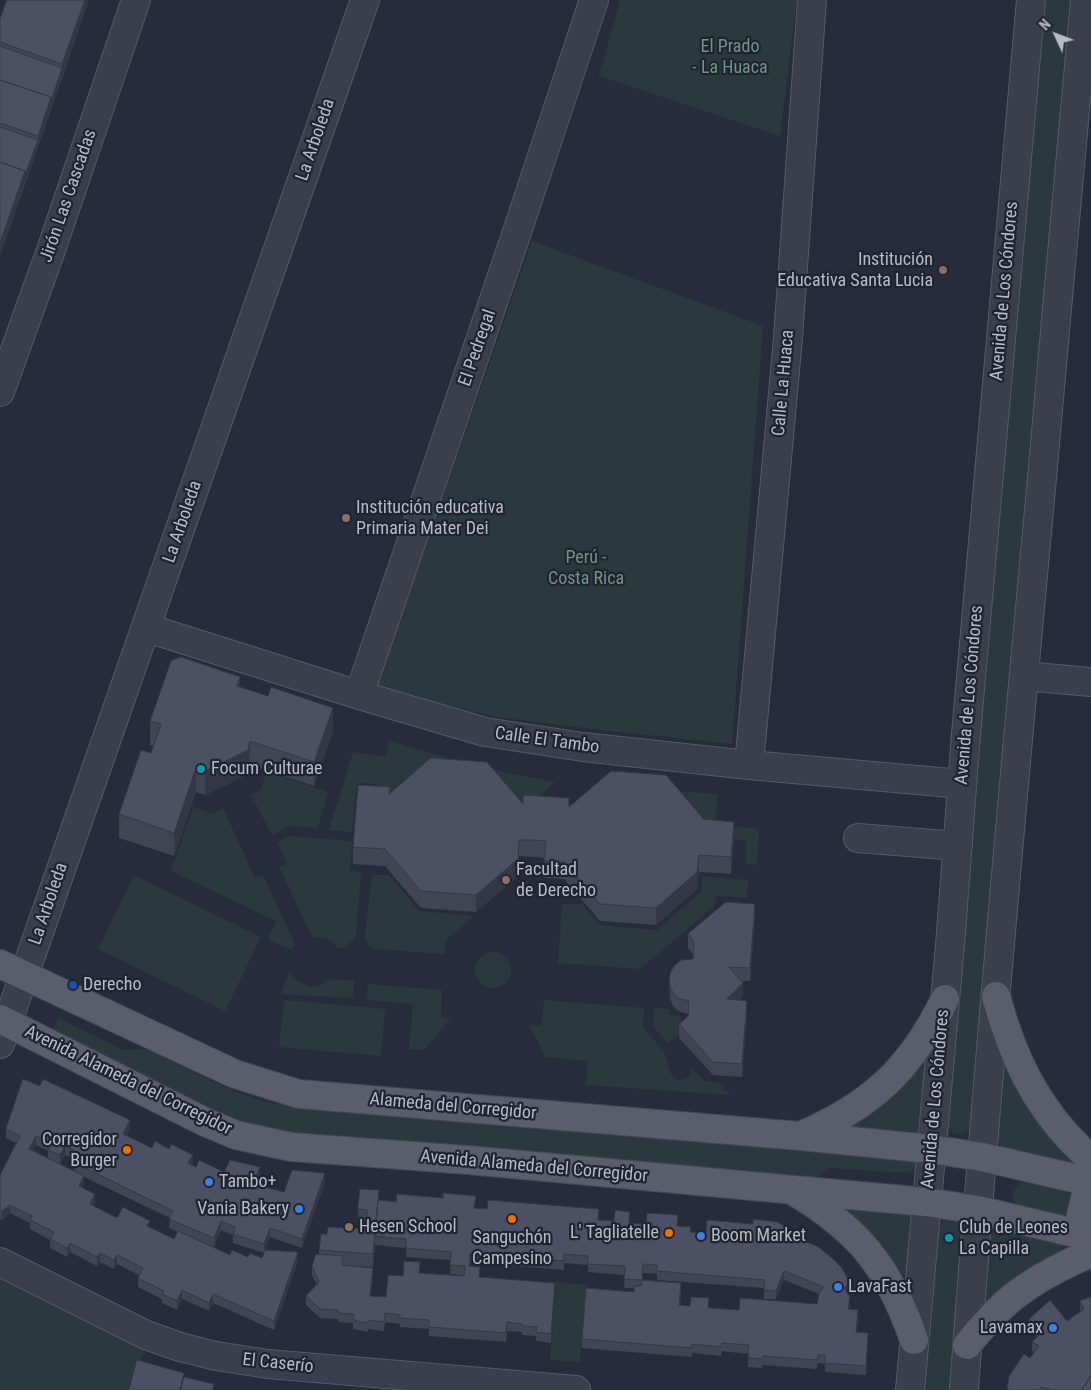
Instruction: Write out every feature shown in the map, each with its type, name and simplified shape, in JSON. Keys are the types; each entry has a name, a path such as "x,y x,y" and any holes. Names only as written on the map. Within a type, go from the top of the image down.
{"main road":[{"name":"Alameda del Corregidor","path":"12,969 235,1074 299,1094 800,1136 931,1149"},
{"path":"967,1344 988,1320 1012,1298 1045,1275 1065,1264 1086,1241 1090,1174 1027,1080 1003,1025 996,996"},
{"path":"800,1136 825,1126 849,1112 872,1096 890,1080 922,1042 945,999"},
{"name":"Avenida Alameda del Corregidor","path":"2,1029 236,1135 264,1141 291,1146 468,1160 926,1202 978,1210 1086,1241"},
{"path":"931,1149 1090,1174"},
{"path":"791,1190 840,1223 878,1264 893,1288 905,1313 914,1340"}],"street":[{"name":"Jirón Las Cascadas","path":"0,392 51,250 136,0"},
{"name":"La Arboleda","path":"2,1029 12,969 147,628 365,0"},
{"name":"El Pedregal","path":"359,695 516,238 594,0"},
{"name":"Calle La Huaca","path":"749,765 788,338 812,0"},
{"name":"Avenida de Los Cóndores","path":"910,1390 1031,0"},
{"path":"964,1390 982,1157 1084,0"},
{"name":"Calle El Tambo","path":"147,628 359,695 485,732 583,747 749,765 962,784"},
{"path":"1024,676 1091,682"},
{"path":"858,838 958,846"},
{"name":"El Caserío","path":"0,1262 146,1335 180,1347 216,1356 268,1364 576,1390"}],"green space":[{"name":"El Prado - La Huaca","path":"620,0 797,0 780,136 599,76"},
{"path":"1043,0 1071,0 973,1126 967,1132 960,1134 953,1132 947,1126"},
{"name":"Perú - Costa Rica","path":"532,241 763,326 732,744 497,717 376,688"},
{"path":"389,741 487,769 555,782 520,813 377,801 377,784 357,783 352,832 329,830 353,752 386,757"},
{"path":"266,771 328,792 318,828 290,826 272,835 251,795 261,789"},
{"path":"671,791 717,794 716,825 759,829 757,865 746,864 746,840 714,838"},
{"path":"193,807 212,814 223,808 255,878 263,875 295,944 291,950 268,940 276,921 171,871"},
{"path":"290,836 352,841 350,871 361,872 356,934 345,948 338,948 333,942 324,938 312,937 279,867 287,863 277,842"},
{"path":"134,875 261,937 225,1011 98,949"},
{"path":"372,875 389,875 419,911 474,916 446,940 444,954 376,949 368,945 365,936"},
{"path":"702,876 748,880 747,898 716,896 715,906 640,969 558,963 562,904 582,904 600,925 657,930 701,892"},
{"path":"493,952 505,958 511,970 505,982 493,988 481,982 475,970 481,958"},
{"path":"289,971 298,981 308,986 320,985 331,979 354,981 353,998 281,994"},
{"path":"368,984 442,990 441,1017 451,1018 424,1050 409,1049 413,1004 367,1000"},
{"path":"284,1000 385,1009 381,1056 279,1047"},
{"path":"544,1000 644,1008 643,1027 664,1051 671,1074 677,1081 688,1078 692,1069 705,1081 718,1083 731,1095 586,1085 588,1061 546,1057 528,1024 541,1026"},
{"path":"654,1008 670,1009 670,1015 681,1016 680,1033 668,1043 653,1027"},
{"path":"58,1018 123,1050 148,1049 235,1092 269,1103 903,1158 915,1161 916,1166 914,1171 908,1173 830,1168 816,1178 284,1133 228,1120 52,1032"},
{"path":"924,1066 920,1126 916,1132 856,1128 852,1126 852,1123 895,1093 920,1067"},
{"path":"1005,1069 1011,1076 1018,1092 1031,1112 1080,1167 1001,1146 997,1130 1003,1070"},
{"path":"1025,1181 1037,1182 1068,1191 1073,1200 1071,1208 1065,1217 1021,1208 1013,1200 1013,1196 1019,1184"},
{"path":"847,1208 911,1213 913,1216 907,1272 905,1275 902,1276 846,1211"},
{"path":"948,1219 957,1221 964,1229 951,1390 922,1390 938,1229 941,1223"},
{"path":"996,1229 1059,1242 1062,1245 1062,1250 988,1304 983,1302 988,1236 991,1230"},
{"path":"0,1277 145,1349 132,1390 0,1390"},
{"path":"556,1282 587,1285 580,1362 550,1360"}],"building":[{"path":"7,0 85,0 62,64 0,42 0,19"},
{"path":"0,46 62,68 51,101 51,97 0,80"},
{"path":"0,80 51,97 38,136 0,123"},
{"path":"0,127 38,140 25,175 25,171 0,162"},
{"path":"0,162 25,171 0,243"},
{"name":"Focum Culturae","path":"181,657 240,677 237,686 268,696 271,687 333,708 314,762 250,741 248,750 205,771 196,768 174,833 119,814 141,750 151,753 161,724 150,721 171,661"},
{"path":"431,758 487,762 523,804 523,795 569,798 569,807 611,771 666,775 702,819 734,822 731,857 699,855 697,872 656,908 600,904 564,862 544,861 546,841 534,840 519,840 518,859 476,895 421,891 385,849 353,847 358,785 390,787 389,794"},
{"path":"726,902 755,904 750,968 729,967 743,983 727,999 747,1001 742,1064 713,1062 679,1024 688,1016 689,1001 678,998 673,993 669,978 675,965 681,960 693,959 694,942 688,934"},
{"path":"23,1079 40,1086 43,1079 130,1120 123,1134 152,1148 155,1141 169,1149 171,1144 193,1155 188,1163 196,1167 199,1160 224,1172 230,1160 260,1167 253,1184 284,1192 292,1170 325,1173 302,1239 270,1228 264,1244 233,1234 235,1227 221,1221 214,1238 169,1219 173,1211 75,1163 79,1153 65,1146 60,1155 48,1150 51,1143 36,1136 29,1149 84,1176 79,1186 95,1194 90,1204 117,1218 123,1207 150,1221 147,1226 174,1239 178,1231 230,1255 232,1250 248,1257 250,1253 262,1258 265,1250 298,1252 274,1321 213,1294 209,1303 182,1290 177,1301 162,1294 164,1291 138,1278 143,1268 117,1255 114,1260 100,1253 97,1257 70,1243 67,1248 50,1239 54,1232 30,1220 32,1216 10,1205 2,1211 0,1210 0,1175 20,1136 6,1129"},
{"path":"360,1189 379,1190 373,1254 319,1250 321,1234 327,1234 328,1227 366,1229 367,1210 358,1209"},
{"path":"443,1193 476,1196 474,1208 487,1209 488,1200 599,1209 598,1220 614,1221 615,1210 630,1212 629,1223 646,1224 647,1213 678,1215 677,1226 691,1227 690,1232 706,1233 707,1220 753,1224 753,1219 777,1222 801,1234 799,1239 817,1246 842,1268 851,1284 844,1288 850,1297 848,1309 858,1310 856,1332 868,1333 866,1366 825,1363 825,1355 818,1355 817,1360 763,1356 762,1359 748,1358 749,1345 722,1343 721,1347 692,1344 692,1348 582,1339 586,1288 634,1292 634,1286 641,1286 642,1280 624,1279 625,1266 588,1264 588,1256 564,1254 564,1261 470,1253 469,1266 480,1267 479,1277 555,1283 551,1334 536,1332 537,1327 507,1322 506,1333 429,1327 429,1320 400,1318 400,1315 385,1313 384,1322 368,1320 368,1323 353,1320 354,1314 339,1313 338,1310 320,1309 306,1296 319,1282 312,1266 316,1254 343,1256 342,1265 373,1268 370,1296 386,1297 388,1275 403,1276 404,1261 420,1262 419,1273 464,1276 465,1266 450,1265 451,1252 406,1248 406,1239 375,1236 378,1200 396,1202 397,1194 443,1198","holes":["643,1264 657,1265 657,1271 765,1280 764,1290 776,1291 784,1271 824,1287 819,1294 817,1304 740,1298 739,1310 708,1308 709,1298 691,1297 690,1306 679,1305 681,1283 642,1280"]},
{"path":"1091,1297 1091,1376 1082,1390 1051,1390 1041,1387 1040,1390 1007,1390 1009,1376 1024,1354 1030,1358 1039,1346 1032,1342 1042,1332 1029,1319 1050,1300 1067,1321 1084,1309 1080,1301"},
{"path":"137,1360 184,1373 180,1390 129,1390"},
{"path":"1091,1376 1091,1390 1082,1390 1089,1378"},
{"path":"184,1377 214,1384 213,1390 181,1390"}],"place":[{"name":"Institución Educativa Santa Lucia","path":"943,270"},
{"name":"Institución educativa Primaria Mater Dei","path":"346,518"},
{"name":"Focum Culturae","path":"201,769"},
{"name":"Facultad de Derecho","path":"506,880"},
{"name":"Derecho","path":"73,985"},
{"name":"Corregidor Burger","path":"127,1150"},
{"name":"Tambo+","path":"209,1182"},
{"name":"Vania Bakery","path":"299,1209"},
{"name":"Sanguchón Campesino","path":"512,1219"},
{"name":"Hesen School","path":"349,1227"},
{"name":"L' Tagliatelle","path":"669,1233"},
{"name":"Boom Market","path":"701,1236"},
{"name":"Club de Leones La Capilla","path":"949,1238"},
{"name":"LavaFast","path":"838,1287"},
{"name":"Lavamax","path":"1053,1328"}]}
